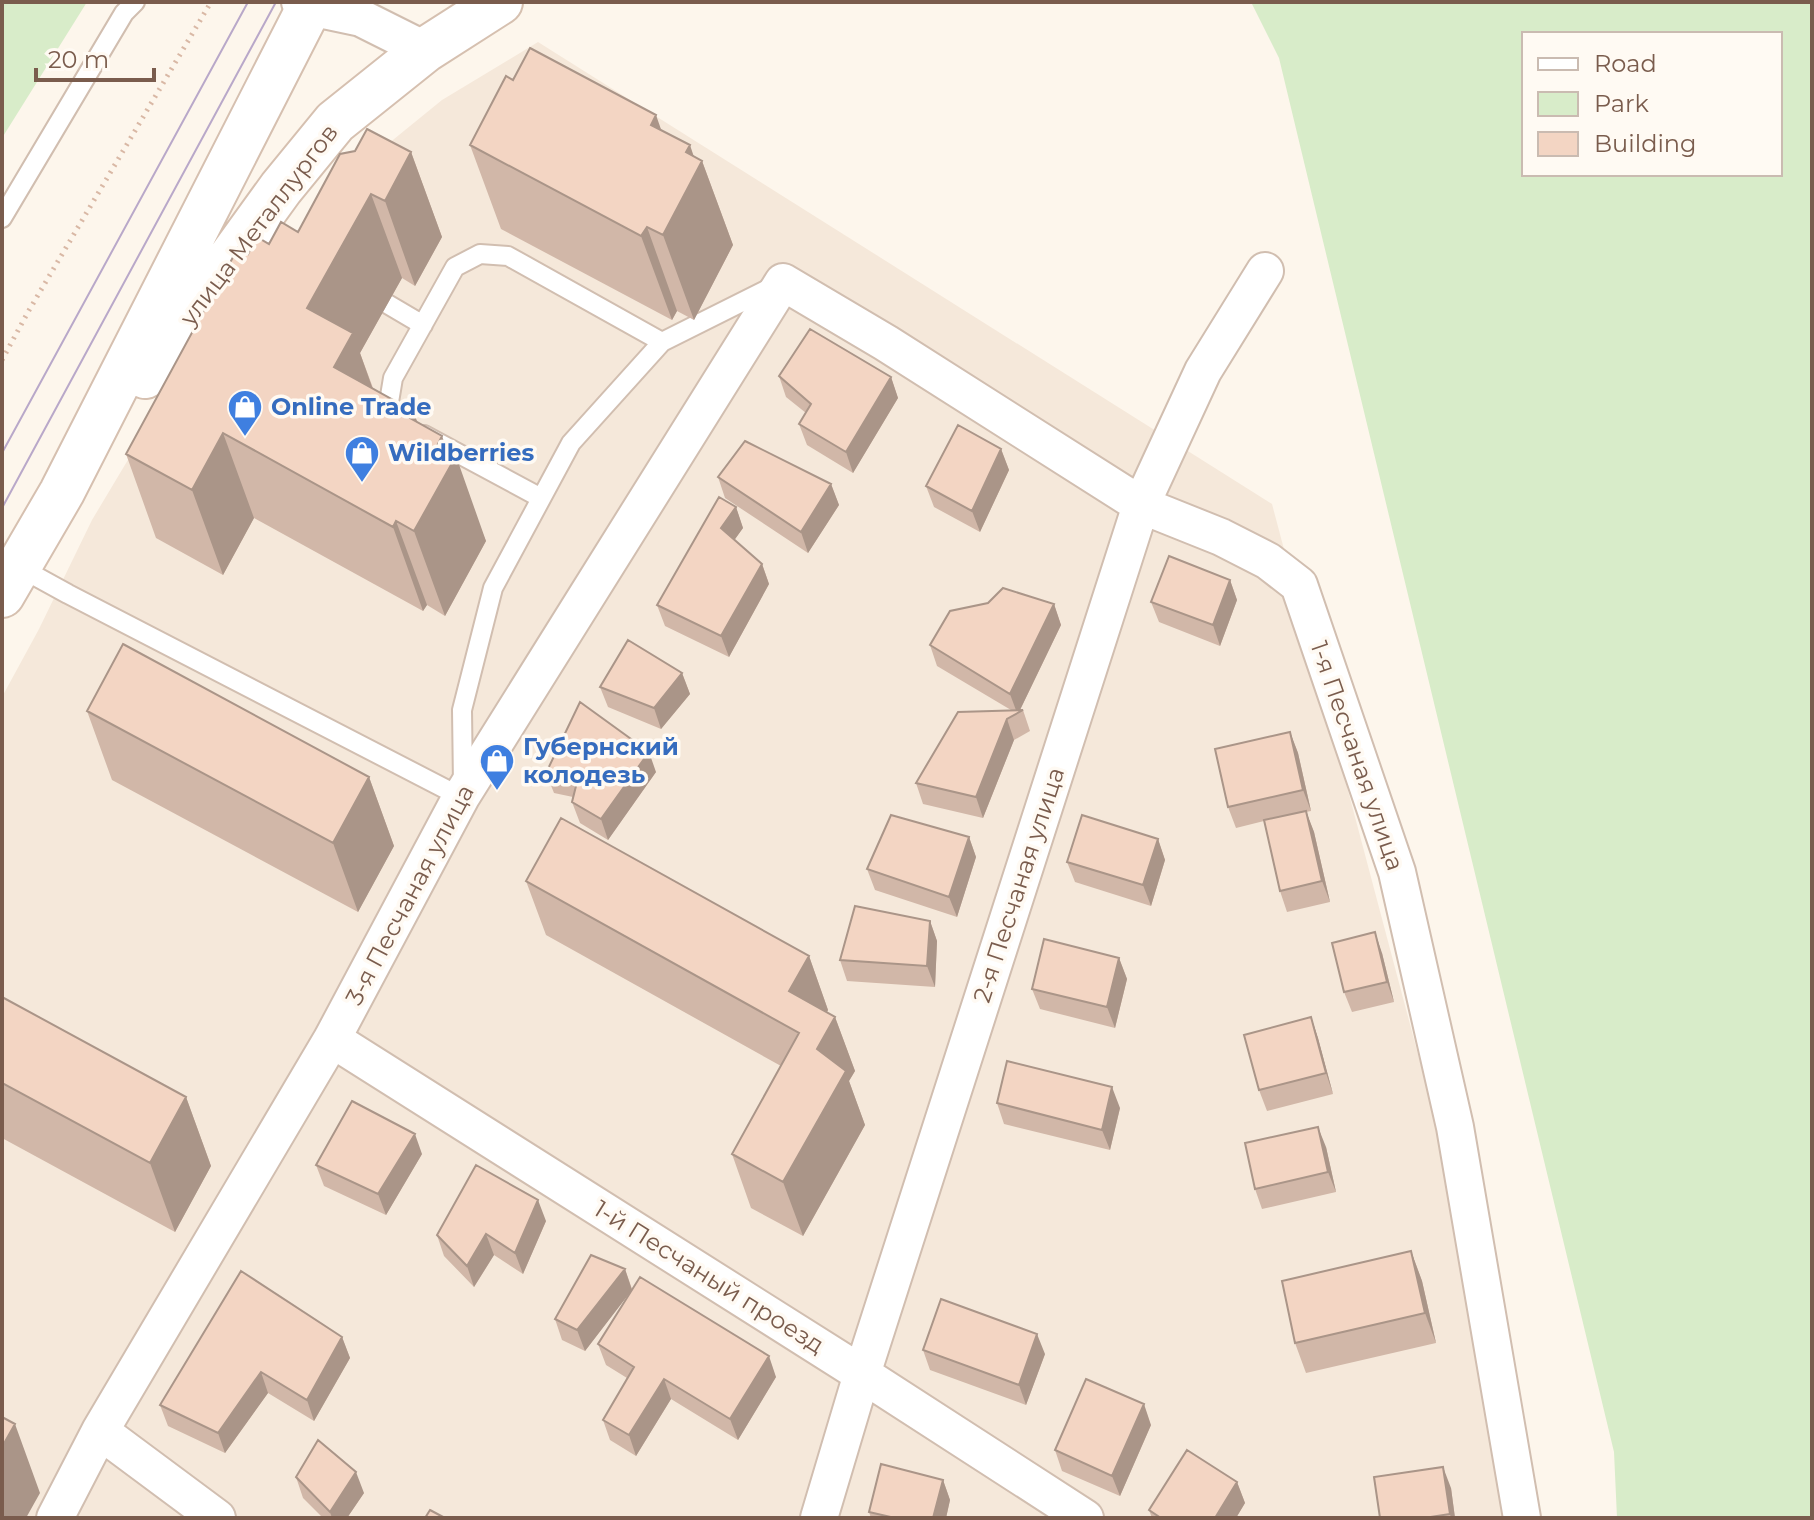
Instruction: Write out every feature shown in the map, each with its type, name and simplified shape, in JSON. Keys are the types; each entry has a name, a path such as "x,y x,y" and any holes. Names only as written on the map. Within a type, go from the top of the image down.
{"main road":[{"name":"улица Металлургов","path":"8,573 62,492 260,229 281,188 335,122 425,50 500,2"},
{"name":"улица Металлургов","path":"62,492 307,4"}],"street":[{"path":"307,4 361,18 425,50"},
{"name":"2-я Песчаная улица","path":"819,1518 862,1374 1141,505 1203,371 1265,271"},
{"name":"1-я Песчаная улица","path":"783,282 900,352 1141,505 1221,537 1268,561 1299,585 1397,872 1455,1127 1522,1518"},
{"name":"3-я Песчаная улица","path":"55,1518 100,1431 332,1039 462,796 783,282"},
{"name":"1-й Песчаный проезд","path":"332,1039 1085,1518"},
{"path":"100,1431 217,1518"}],"lane":[{"path":"2,218 124,13 135,2"},
{"path":"541,498 396,419 389,402 393,378 455,267 480,254 508,256 662,342"},
{"path":"8,573 68,594 462,796 462,710 493,588 571,443 662,342 783,282"},
{"path":"356,286 423,325"}],"path":[{"path":"2,360 211,2"}],"shaded area":[{"path":"538,42 1272,504 1446,1160 1526,1518 2,1518 2,697 92,520 165,398 281,248 356,170 442,100"}],"green space":[{"path":"2,2 87,2 2,138"},
{"path":"1251,2 1812,2 1812,1518 1617,1518 1614,1452 1279,58"}],"building":[{"path":"530,48 656,115 651,125 690,145 686,152 702,161 663,235 647,227 641,236 470,145 506,76 513,80"},
{"path":"367,129 411,152 385,201 371,194 307,308 353,333 334,367 413,411 410,418 442,436 437,446 456,456 414,531 396,521 393,527 223,433 192,490 126,454 238,248 248,254 257,237 269,244 281,222 298,232 340,154 355,151"},
{"path":"810,329 891,377 846,452 799,424 811,404 779,376"},
{"path":"958,425 1001,449 972,511 926,486"},
{"path":"745,441 831,484 801,532 718,477"},
{"path":"719,497 736,507 721,528 762,564 721,636 657,605"},
{"path":"1169,556 1230,580 1213,625 1151,602"},
{"path":"1003,588 1054,604 1010,694 930,645 950,611 988,603"},
{"path":"628,640 682,673 654,708 600,687"},
{"path":"123,644 369,777 333,843 87,711"},
{"path":"580,702 649,752 601,819 572,802 578,778 546,773"},
{"path":"1023,710 1007,719 976,797 916,783 958,712"},
{"path":"1290,732 1303,790 1228,807 1215,749"},
{"path":"1306,811 1322,881 1280,891 1264,820"},
{"path":"891,815 969,837 949,897 867,869"},
{"path":"1082,815 1158,839 1143,885 1067,862"},
{"path":"561,818 809,956 789,991 835,1017 817,1049 846,1071 783,1182 732,1154 799,1033 526,881"},
{"path":"855,906 930,921 927,966 840,960"},
{"path":"1375,932 1387,982 1344,992 1332,943"},
{"path":"1044,939 1119,958 1107,1007 1032,989"},
{"path":"2,997 186,1097 150,1163 2,1083"},
{"path":"1311,1017 1326,1073 1259,1090 1244,1035"},
{"path":"1007,1061 1112,1087 1102,1130 997,1103"},
{"path":"352,1101 415,1134 378,1194 316,1165"},
{"path":"1318,1127 1328,1172 1255,1189 1245,1143"},
{"path":"476,1165 538,1200 515,1253 486,1234 467,1266 437,1235"},
{"path":"1411,1251 1425,1313 1295,1343 1282,1281"},
{"path":"591,1255 625,1269 577,1330 555,1319"},
{"path":"241,1271 342,1337 307,1400 261,1372 218,1433 160,1405"},
{"path":"640,1277 769,1356 730,1419 664,1379 629,1435 603,1420 634,1367 598,1344"},
{"path":"941,1299 1037,1334 1019,1385 923,1350"},
{"path":"1086,1379 1144,1404 1112,1476 1055,1450"},
{"path":"2,1417 15,1424 2,1447"},
{"path":"318,1440 356,1472 330,1512 296,1477"},
{"path":"1187,1450 1237,1482 1215,1518 1161,1518 1149,1510"},
{"path":"881,1464 943,1480 933,1518 895,1518 869,1512"},
{"path":"1443,1467 1450,1514 1424,1518 1380,1518 1374,1477"},
{"path":"430,1510 445,1518 425,1518"}],"tram line":[{"path":"2,453 248,2"},
{"path":"2,508 276,2"}],"place":[{"name":"Online Trade","path":"245,438"},
{"name":"Wildberries","path":"362,484"},
{"name":"Губернский колодезь","path":"497,792"}]}
